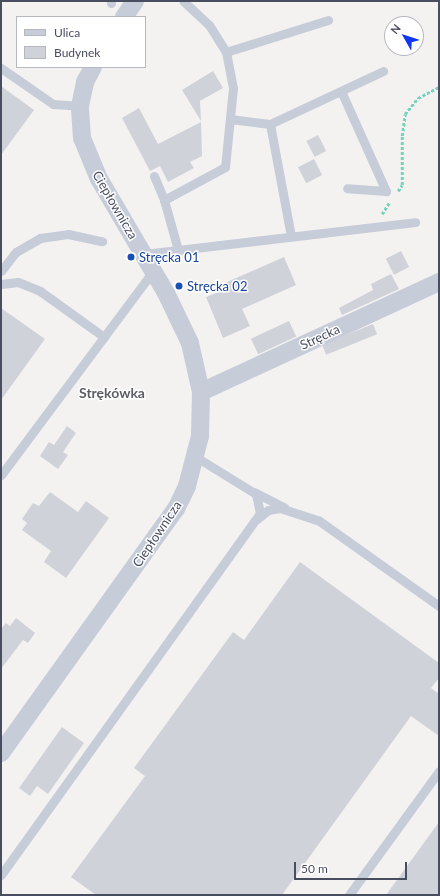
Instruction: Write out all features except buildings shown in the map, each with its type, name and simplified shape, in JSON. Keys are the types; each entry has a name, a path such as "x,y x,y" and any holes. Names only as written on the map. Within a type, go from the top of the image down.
{"street":[{"path":"125,16 135,1"},
{"name":"Ciepłownicza","path":"1,753 176,509 196,457 201,417 201,392 190,344 180,319 87,156 81,130 80,106 85,82 92,68"},
{"name":"Stręcka","path":"201,392 439,282"}],"lane":[{"path":"164,200 225,167 233,88 226,52 209,25 183,1"},
{"path":"226,52 328,20"},
{"path":"1,68 53,104 80,106"},
{"path":"230,119 270,124 383,72"},
{"path":"341,91 386,191 347,188"},
{"path":"270,124 291,236"},
{"path":"154,176 164,200 178,250"},
{"path":"144,254 369,226 415,222"},
{"path":"1,271 16,252 40,238 68,234 102,241"},
{"path":"1,475 153,271"},
{"path":"1,284 18,282 40,291 104,337"},
{"path":"196,457 253,492 289,510 324,523 439,606"},
{"path":"1,875 256,519 261,508 258,498 253,492"},
{"path":"256,519 268,510 289,510"},
{"path":"349,895 439,771"}],"path":[{"path":"394,195 402,185 402,136 405,114 418,98 439,88"},
{"path":"369,226 382,215 390,201"}],"place":[{"name":"Stręcka 01","path":"131,257"},
{"name":"Stręcka 02","path":"179,286"}],"district":[{"name":"Strękówka","path":"112,393"}]}
